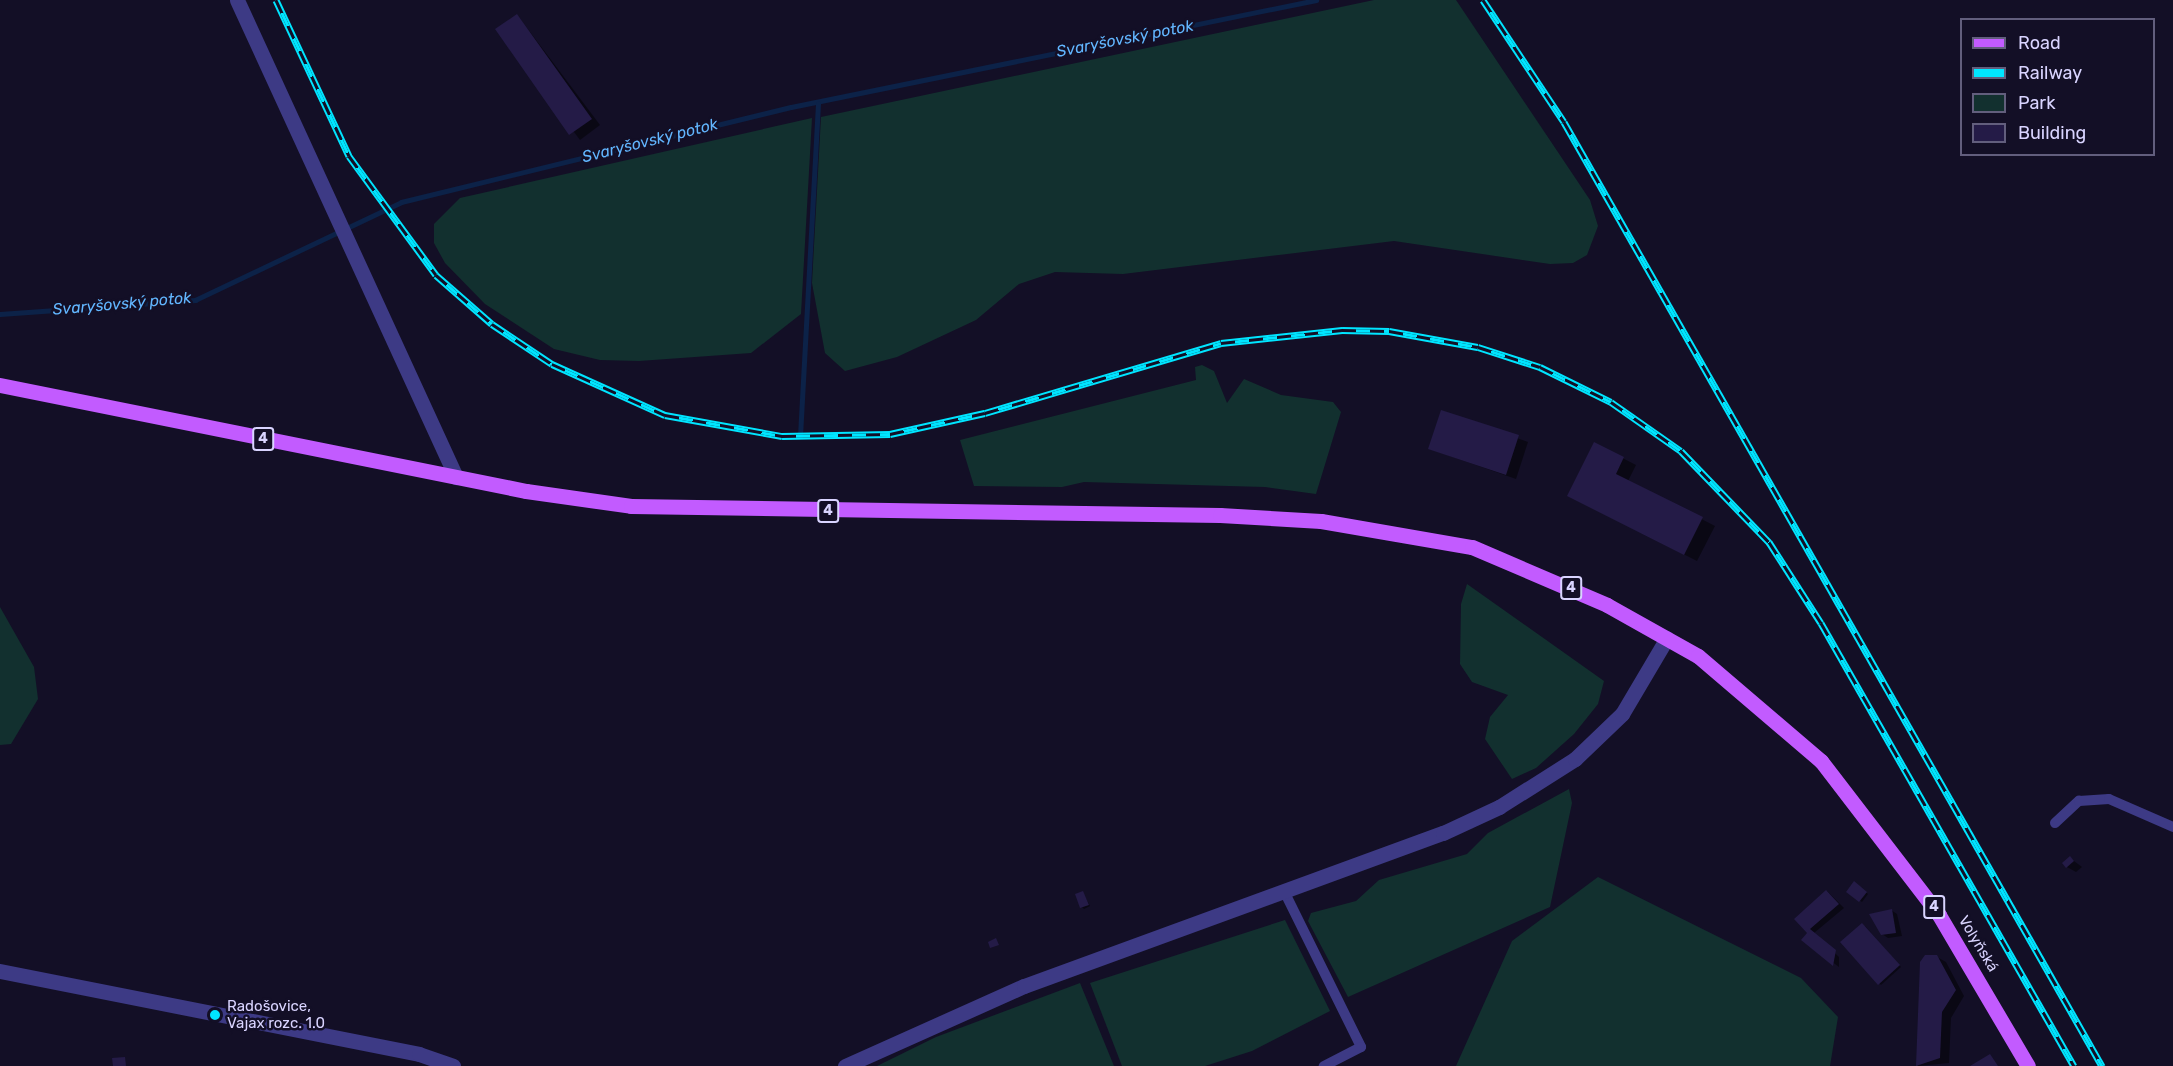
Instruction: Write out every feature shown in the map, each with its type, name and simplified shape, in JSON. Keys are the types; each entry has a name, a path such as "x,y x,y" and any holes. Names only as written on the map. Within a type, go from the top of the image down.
{"main road":[{"name":"4","path":"0,385 456,477 631,506 1220,515 1333,523 1472,547 1607,604 1667,638"},
{"name":"Volyňská","path":"1667,638 1730,681 1821,761 1933,905 2028,1066"}],"street":[{"path":"237,0 456,477"},
{"path":"845,1066 1024,986 1443,833 1537,786 1622,714 1667,638"},
{"path":"0,972 419,1054 453,1066"}],"lane":[{"path":"2055,823 2079,801 2109,799 2173,827"},
{"path":"1284,891 1361,1047 1324,1066"}],"green space":[{"path":"1374,0 1456,0 1590,200 1598,226 1587,255 1573,263 1550,264 1394,241 1123,274 1055,272 1019,284 976,320 897,357 845,371 825,353 812,283 821,117"},
{"path":"812,118 801,314 751,353 639,361 600,360 554,349 485,304 445,263 434,243 434,224 460,198"},
{"path":"1202,365 1214,371 1227,403 1244,379 1281,395 1333,402 1341,412 1316,494 1265,487 1084,482 1062,487 974,486 960,440 1196,380 1195,367"},
{"path":"1467,584 1604,681 1598,704 1574,734 1536,768 1512,779 1485,739 1490,717 1508,695 1472,682 1460,664 1461,604"},
{"path":"0,607 34,667 38,699 11,744 0,745"},
{"path":"1569,789 1572,803 1550,907 1348,997 1308,921 1311,913 1356,901 1379,880 1467,854 1488,833"},
{"path":"1598,877 1801,978 1838,1017 1830,1066 1456,1066 1512,941"},
{"path":"1285,920 1330,1011 1252,1051 1205,1066 1122,1066 1090,983"},
{"path":"1080,983 1114,1066 877,1066 936,1037"}],"building":[{"path":"517,14 592,119 569,135 495,29"},
{"path":"1441,410 1519,435 1506,475 1428,449"},
{"path":"1594,442 1624,457 1616,474 1703,517 1684,555 1567,496"},
{"path":"2070,856 2074,861 2066,868 2062,863"},
{"path":"1854,881 1867,892 1859,902 1846,892"},
{"path":"1826,890 1839,904 1810,929 1836,950 1833,966 1801,940 1807,933 1794,919"},
{"path":"1083,891 1089,905 1080,908 1075,894"},
{"path":"1892,909 1896,933 1881,935 1869,914"},
{"path":"1862,923 1900,965 1878,985 1840,942"},
{"path":"996,938 999,945 990,948 988,942"},
{"path":"1925,955 1937,955 1956,990 1942,1012 1940,1058 1916,1066 1920,962"},
{"path":"1990,1054 1998,1066 1970,1066"},
{"path":"125,1057 126,1066 113,1066 112,1058"}],"waterway":[{"name":"Svaryšovský potok","path":"0,314 195,300 401,202 791,107 1316,0"},
{"path":"800,436 818,103"}],"railway":[{"path":"276,0 349,156 436,275 492,324 552,364 665,415 782,436 890,434 985,413 1221,343 1342,330 1389,331 1478,347 1540,367 1611,402 1681,451 1769,542 1821,623 2074,1066"},
{"path":"1483,0 1564,122 2102,1066"}],"place":[{"name":"Radošovice, Vajax rozc. 1.0","path":"215,1015"}]}
